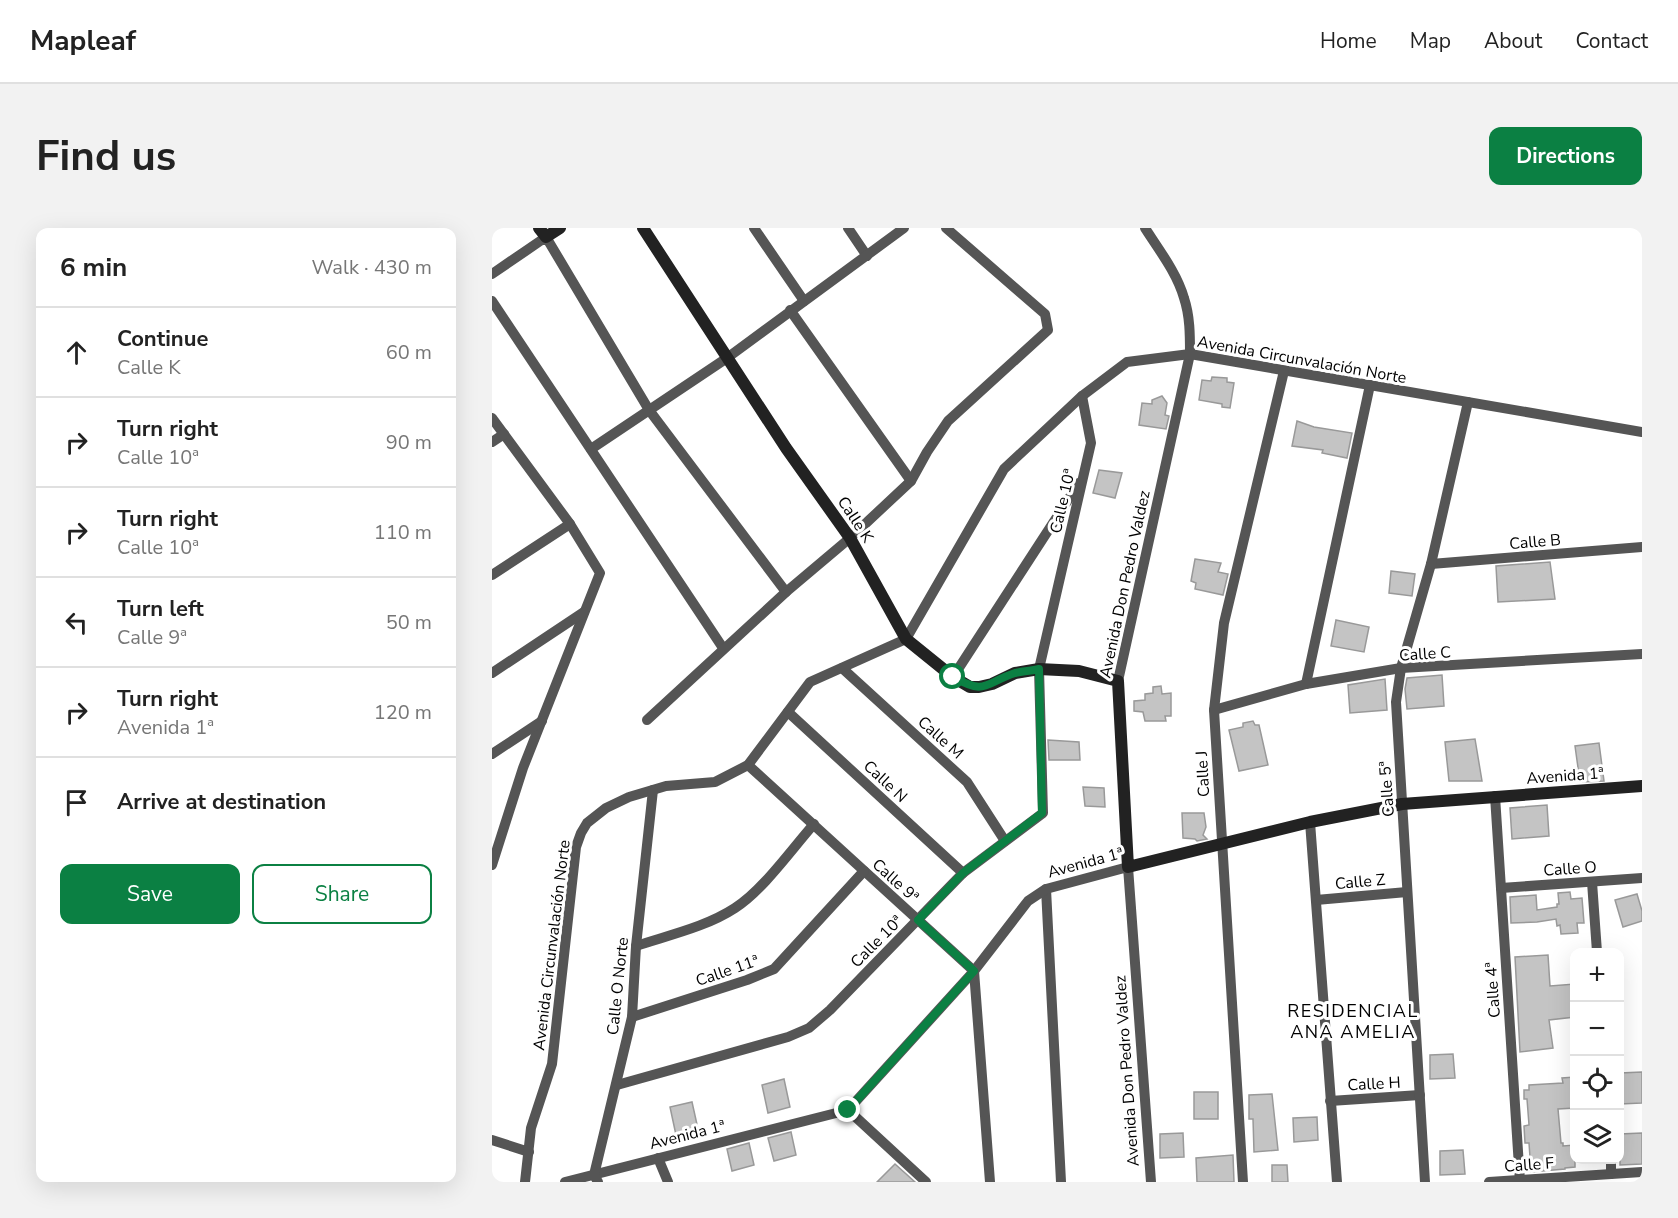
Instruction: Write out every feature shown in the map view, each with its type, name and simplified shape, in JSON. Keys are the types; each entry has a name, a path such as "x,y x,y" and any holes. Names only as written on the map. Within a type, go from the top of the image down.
{"street":[{"path":"492,274 543,233 560,228"},
{"name":"Calle K","path":"643,228 786,448 850,538 906,639 953,677 970,687 992,684 1015,673 1039,669 1079,670 1118,681"},
{"path":"754,228 804,301"},
{"path":"848,228 867,256"},
{"path":"591,449 727,357 904,228"},
{"path":"647,720 723,648 850,538 911,481 927,452 948,422 1048,330 1045,314 947,228"},
{"name":"Avenida Don Pedro Valdez","path":"1145,228 1176,277 1184,296 1189,320 1190,354 1118,681 1128,867 1151,1182"},
{"path":"543,233 649,410 786,592"},
{"path":"492,301 723,648"},
{"path":"790,310 911,481"},
{"name":"Avenida Circunvalación Norte","path":"525,1182 531,1128 552,1064 576,847 580,833 587,823 606,808 629,797 680,783 715,782 748,765 810,682 906,639 1004,469 1082,396 1127,362 1190,354 1642,432"},
{"name":"Calle J","path":"1243,1182 1214,710 1224,623 1284,370"},
{"path":"1306,684 1370,385"},
{"name":"Calle 10ª","path":"617,1085 788,1037 809,1028 830,1010 963,873 1042,813 1039,669 1091,443 1082,396"},
{"name":"Calle 5ª","path":"1425,1182 1396,711 1401,668 1431,564 1468,402"},
{"path":"492,418 570,524 600,573 523,768 492,865"},
{"path":"492,442 504,434"},
{"path":"953,677 1084,476"},
{"path":"492,575 570,524"},
{"name":"Calle B","path":"1431,564 1642,547"},
{"path":"492,673 584,612"},
{"name":"Calle C","path":"1214,710 1306,684 1401,668 1642,654"},
{"name":"Calle M","path":"842,668 967,782 1005,841"},
{"name":"Calle N","path":"788,712 963,873"},
{"path":"492,754 542,721"},
{"name":"Calle 9ª","path":"748,765 974,971"},
{"name":"Avenida 1ª","path":"565,1182 596,1178 658,1158 848,1110 974,971 1028,901 1046,889 1221,843 1402,804 1642,786"},
{"name":"Calle O Norte","path":"596,1178 632,1017 636,946 653,790"},
{"name":"Calle 4ª","path":"1495,796 1520,1181"},
{"path":"1310,822 1336,1182"},
{"path":"636,946 692,927 735,908 752,895 814,824"},
{"name":"Calle 11ª","path":"632,1017 754,978 774,969 864,871"},
{"name":"Calle O","path":"1501,888 1642,878"},
{"path":"1592,882 1597,948"},
{"path":"1046,889 1061,1182"},
{"name":"Calle Z","path":"1316,900 1407,892"},
{"path":"974,971 990,1182"},
{"name":"Calle H","path":"1330,1101 1420,1095"},
{"path":"848,1110 926,1182"},
{"path":"492,1140 528,1152"},
{"path":"658,1158 668,1182"},
{"path":"1611,1164 1611,1174"},
{"name":"Calle F","path":"1490,1182 1642,1172"}],"building":[{"path":"1212,377 1227,378 1227,382 1234,383 1230,408 1222,407 1222,404 1199,400 1202,380 1211,381"},
{"path":"1162,396 1167,403 1165,415 1169,416 1166,429 1139,425 1142,403 1152,404 1152,400"},
{"path":"1297,421 1314,427 1352,433 1347,458 1322,453 1323,450 1292,446"},
{"path":"1099,470 1122,473 1115,498 1093,493"},
{"path":"1195,559 1221,563 1218,572 1228,574 1223,595 1195,589 1196,583 1191,581"},
{"path":"1550,562 1555,599 1498,602 1496,566"},
{"path":"1391,571 1415,574 1412,596 1389,593"},
{"path":"1336,620 1369,627 1364,652 1331,646"},
{"path":"1442,675 1444,706 1407,709 1405,689 1407,678"},
{"path":"1385,679 1387,710 1350,713 1348,685"},
{"path":"1161,686 1162,694 1171,693 1171,716 1165,716 1166,721 1145,721 1143,712 1134,711 1134,701 1145,700 1145,694 1153,693 1153,687"},
{"path":"1253,721 1255,725 1259,725 1268,765 1239,771 1229,730 1243,727 1243,723"},
{"path":"1475,739 1482,781 1449,781 1445,742"},
{"path":"1048,740 1079,742 1080,760 1049,760"},
{"path":"1599,743 1604,781 1580,782 1575,746"},
{"path":"1083,787 1104,788 1105,807 1085,806"},
{"path":"1547,805 1549,836 1512,839 1510,808"},
{"path":"1182,813 1204,813 1206,827 1203,835 1207,839 1197,841 1183,838"},
{"path":"1570,892 1571,899 1582,898 1584,923 1577,923 1578,933 1561,934 1560,925 1557,926 1556,919 1511,923 1510,897 1536,895 1537,910 1557,907 1558,893"},
{"path":"1637,894 1642,911 1642,921 1623,927 1615,900"},
{"path":"1548,955 1550,986 1570,984 1570,1018 1549,1020 1553,1048 1520,1052 1515,957"},
{"path":"1453,1054 1455,1078 1430,1079 1430,1055"},
{"path":"1642,1072 1642,1103 1624,1104 1624,1073"},
{"path":"1570,1077 1570,1108 1558,1109 1561,1143 1563,1146 1570,1145 1570,1164 1575,1164 1575,1167 1531,1172 1529,1143 1525,1143 1524,1126 1529,1125 1524,1090 1529,1090 1529,1085 1563,1083 1562,1078"},
{"path":"784,1079 790,1107 768,1113 762,1085"},
{"path":"1194,1092 1218,1092 1218,1119 1194,1119"},
{"path":"1272,1094 1278,1150 1254,1152 1253,1119 1249,1119 1249,1095"},
{"path":"692,1102 698,1129 676,1135 670,1107"},
{"path":"1317,1117 1318,1140 1294,1142 1293,1118"},
{"path":"791,1132 796,1155 774,1161 768,1138"},
{"path":"1183,1133 1184,1157 1160,1158 1160,1134"},
{"path":"1642,1133 1642,1164 1620,1165 1624,1164 1624,1134"},
{"path":"749,1143 754,1165 732,1171 727,1149"},
{"path":"1463,1150 1465,1174 1440,1175 1440,1151"},
{"path":"1233,1155 1234,1182 1197,1182 1196,1158"},
{"path":"895,1164 915,1182 877,1182"},
{"path":"1272,1165 1287,1165 1288,1182 1272,1182"}],"district":[{"name":"RESIDENCIAL ANA AMELIA","path":"1353,1021"}],"route":[{"path":"848,1110 974,971 918,920 963,873 1042,813 1039,669 1015,673 992,684 979,687 970,687 953,677"}]}
